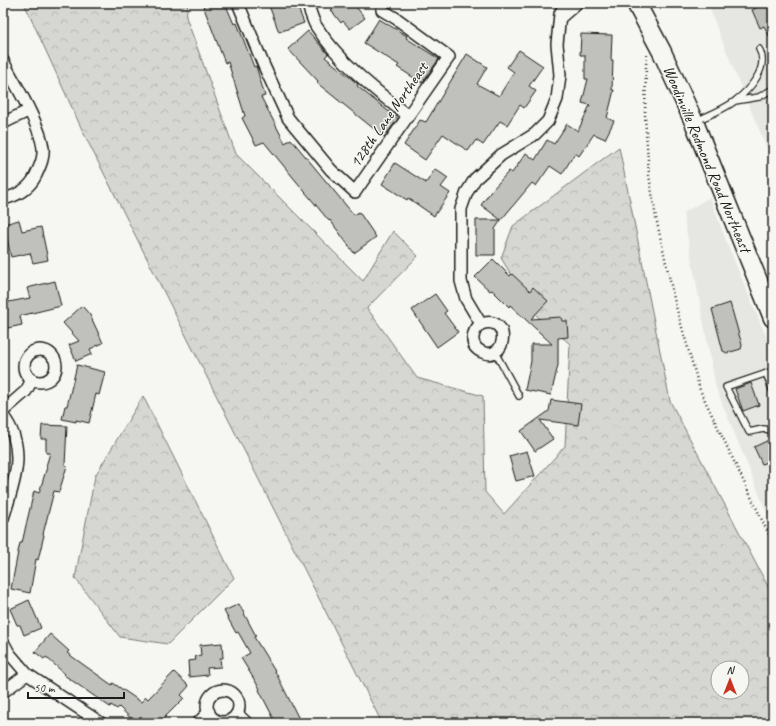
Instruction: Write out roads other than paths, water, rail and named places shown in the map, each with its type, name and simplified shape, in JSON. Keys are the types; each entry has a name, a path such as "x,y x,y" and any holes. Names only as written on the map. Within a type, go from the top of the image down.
{"main road":[{"name":"Woodinville Redmond Road Northeast","path":"636,3 657,43 694,122 764,289 773,318"}],"street":[{"name":"128th Lane Northeast","path":"238,3 264,66 288,118 331,170 355,192 449,57 397,19 382,10"},
{"path":"307,3 316,25 336,52 408,116"},
{"path":"480,324 466,299 461,281 461,209 467,192 475,179 501,155 535,134 548,121 557,99 560,75 557,44 559,19 565,3"},
{"path":"559,19 577,3"},
{"path":"3,61 40,137 43,149 42,163 33,182 18,194 3,199"},
{"path":"3,123 28,111"},
{"path":"491,323 500,328 503,333 502,344 495,352 485,353 480,351 473,343 472,338 474,332 480,324 491,323"},
{"path":"3,411 26,391 32,380"},
{"path":"3,416 10,425 16,446 18,464 3,518"},
{"path":"3,642 9,653 27,674 101,723"},
{"path":"3,692 27,674"},
{"path":"219,690 224,690 234,694 239,704 238,711 227,721 222,721 212,717 209,712 207,707 210,697 219,690"},
{"path":"198,723 209,712"}],"lane":[{"path":"694,122 735,101 748,89 757,76 762,62 761,53 758,49"},
{"path":"735,101 759,97 773,89"},
{"path":"495,352 519,396"},
{"path":"773,371 726,387 749,432 763,428 773,430"},
{"path":"766,374 773,392"},
{"path":"238,711 252,723"}]}
